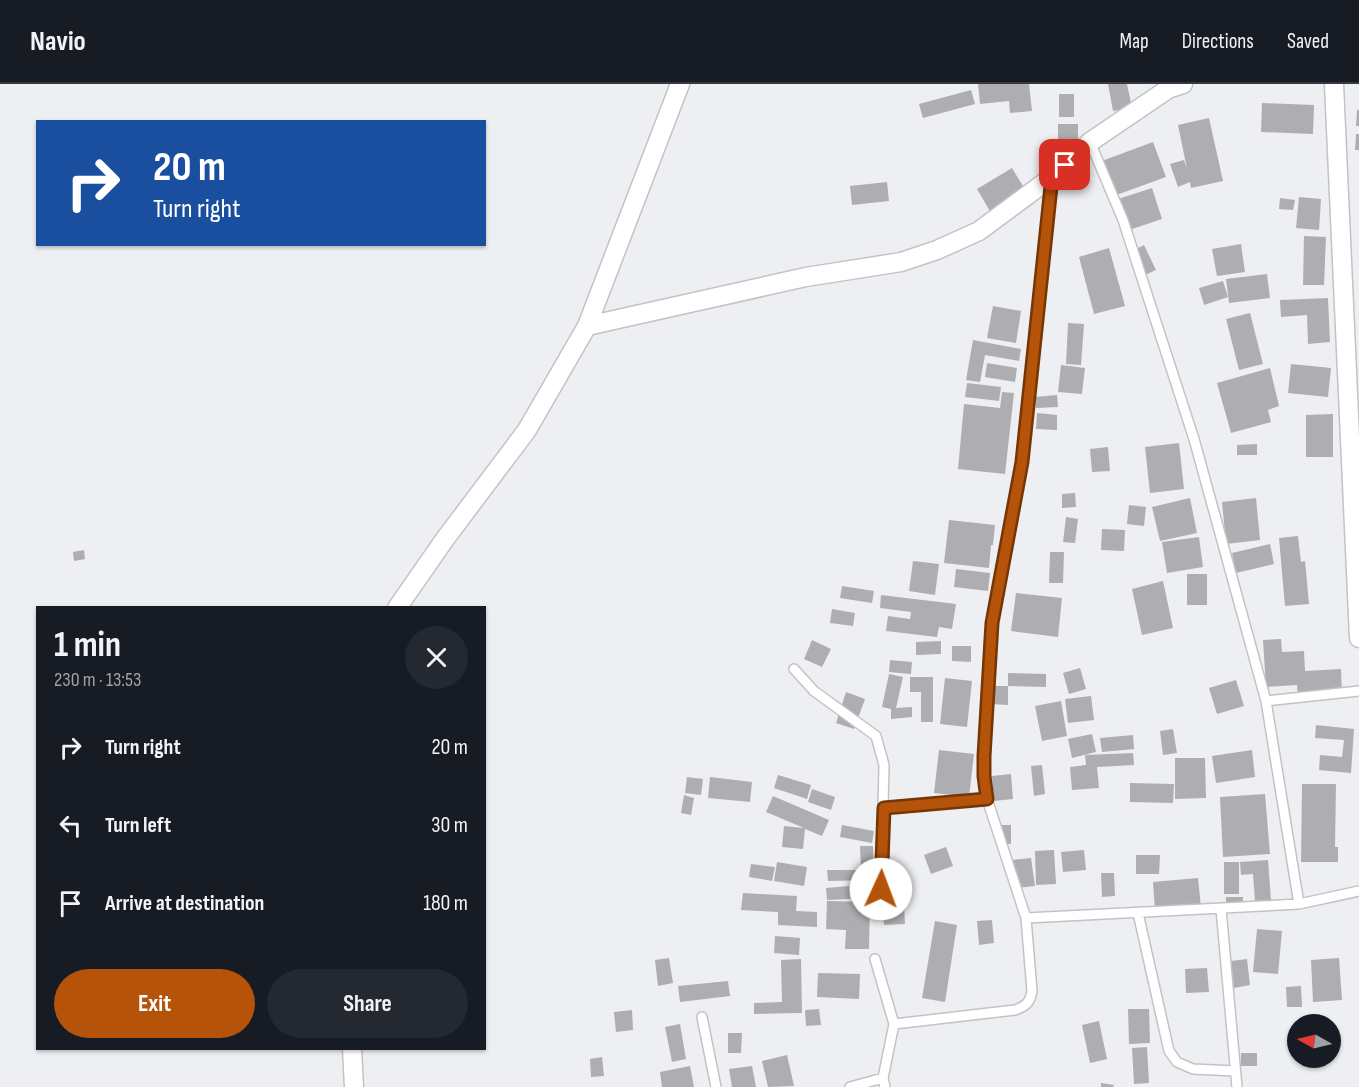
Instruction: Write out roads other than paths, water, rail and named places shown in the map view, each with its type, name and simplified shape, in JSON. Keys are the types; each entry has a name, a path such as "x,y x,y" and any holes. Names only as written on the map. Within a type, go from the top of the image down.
{"street":[{"path":"399,606 445,539 527,430 587,326 680,84"},
{"path":"587,326 771,285 901,262 937,250 979,231 1052,177 1090,142 1168,89 1183,84"},
{"path":"1334,84 1359,638"},
{"path":"352,1050 354,1087"}],"lane":[{"path":"1090,142 1123,220 1194,439 1266,701 1299,904"},
{"path":"894,1024 1015,1010 1030,1001 1032,991 1026,918 987,799 984,766 992,623 1022,462 1052,177"},
{"path":"794,669 814,692 876,736 884,765 881,889"},
{"path":"1266,701 1359,691"},
{"path":"884,808 987,799"},
{"path":"1026,918 1299,904 1359,891"},
{"path":"1221,909 1237,1087"},
{"path":"1138,913 1169,1051 1177,1062 1193,1069 1235,1071"},
{"path":"850,1087 884,1082 894,1024 875,959"},
{"path":"702,1017 716,1087"}]}
